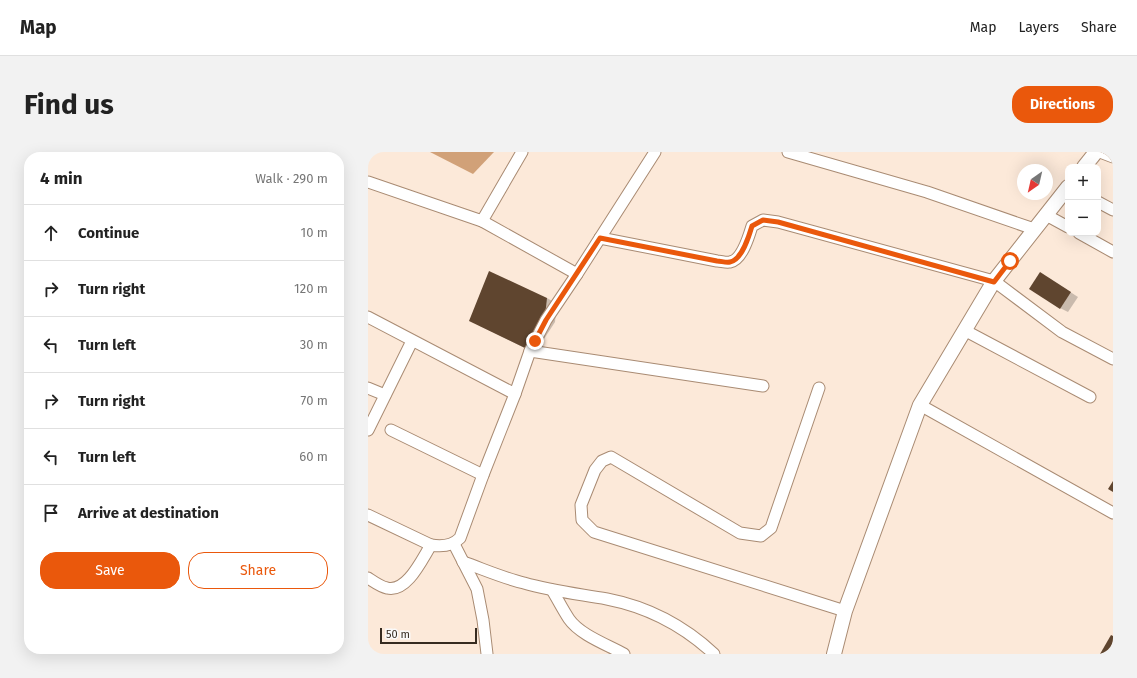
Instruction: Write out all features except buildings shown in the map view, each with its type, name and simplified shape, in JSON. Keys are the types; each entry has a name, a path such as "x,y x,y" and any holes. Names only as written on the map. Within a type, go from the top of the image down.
{"street":[{"path":"482,221 522,152"},
{"path":"368,515 431,545 447,546 454,544 460,538 530,351 546,320 655,152"},
{"path":"788,152 927,192 1034,229"},
{"path":"1086,164 1096,152"},
{"path":"1100,152 1113,158"},
{"path":"368,182 482,221 577,274"},
{"path":"834,654 845,611 920,405 994,282 1065,191"},
{"path":"1101,204 1113,210"},
{"path":"1046,215 1065,225"},
{"path":"600,238 717,261 730,262 739,257 748,240 752,226 763,220 778,222 994,282 1062,332 1113,359"},
{"path":"1084,236 1113,252"},
{"path":"368,317 515,394"},
{"path":"964,330 1090,398"},
{"path":"368,430 412,341"},
{"path":"530,351 763,386"},
{"path":"368,388 385,395"},
{"path":"819,388 771,528 761,536 740,533 612,457 602,461 595,470 581,505 582,520 594,532 845,611"},
{"path":"920,405 1113,513"},
{"path":"391,430 483,475"},
{"path":"454,544 477,588 487,654"},
{"path":"368,578 389,589 399,587 408,580 431,545"},
{"path":"463,562 523,583 608,600 648,612 668,620 688,633 714,654"},
{"path":"552,590 575,626 624,654"}],"shaded area":[{"path":"430,152 494,152 473,174"}],"route":[{"path":"535,341 546,320 600,238 717,261 730,262 739,257 748,240 752,226 763,220 778,222 994,282 1010,261"}]}
